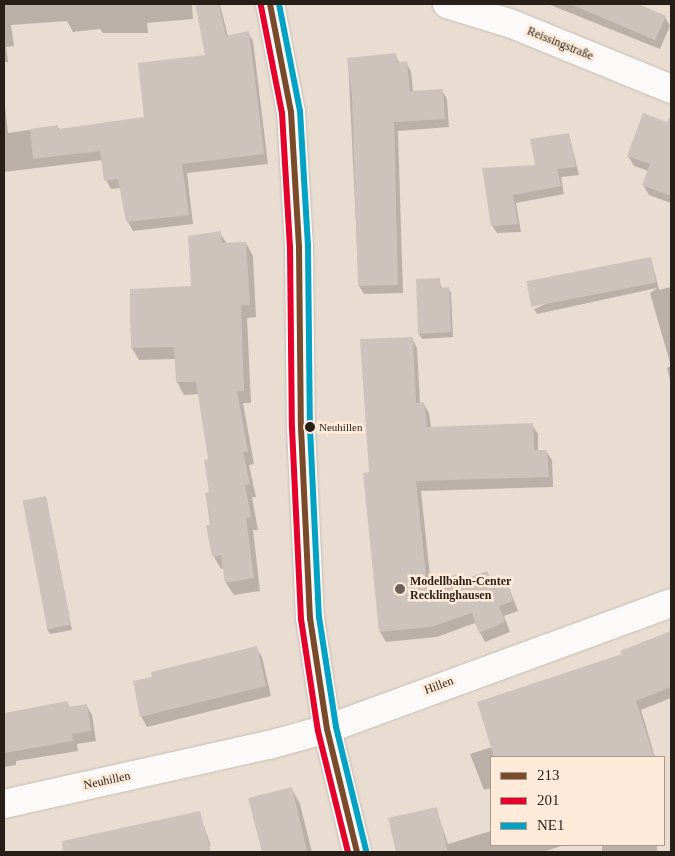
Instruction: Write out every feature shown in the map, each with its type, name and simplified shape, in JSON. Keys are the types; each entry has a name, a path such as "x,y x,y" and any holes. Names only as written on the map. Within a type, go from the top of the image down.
{"street":[{"path":"270,4 291,112 299,248 301,428 310,618 327,729 357,852"},
{"name":"Reissingstraße","path":"447,4 512,24 671,90"},
{"name":"Hillen","path":"327,729 671,603"},
{"name":"Neuhillen","path":"4,804 269,745 327,729"}],"building":[{"path":"195,4 219,4 226,36 249,31 264,154 182,164 189,215 126,222 118,179 104,181 100,151 33,159 30,129 58,125 58,129 144,117 138,63 205,55"},
{"path":"570,4 638,4 666,16 655,40"},
{"path":"396,53 397,63 407,61 410,91 443,89 445,119 394,122 398,285 358,286 352,96 347,58"},
{"path":"643,113 667,122 671,115 671,196 642,185 650,164 627,156"},
{"path":"569,133 576,167 557,169 561,186 513,195 518,224 491,226 482,168 535,165 530,139"},
{"path":"221,231 222,243 246,242 250,305 241,305 244,391 237,391 248,452 243,452 250,484 245,485 251,517 246,518 254,578 225,583 221,555 212,557 206,525 211,525 205,493 209,492 204,460 208,459 196,382 176,382 174,347 131,348 130,319 130,289 191,286 188,236"},
{"path":"651,257 656,283 531,307 526,281"},
{"path":"440,278 440,288 449,287 451,332 418,334 416,279"},
{"path":"413,337 416,403 424,402 427,427 533,423 534,450 547,450 549,477 416,481 427,585 457,574 460,581 487,571 492,581 504,576 513,601 499,606 505,622 479,633 472,613 431,627 379,632 363,473 369,472 360,339"},
{"path":"46,496 71,625 47,629 22,501"},
{"path":"671,631 671,687 636,701 654,756 494,756 477,702 622,654 620,651"},
{"path":"257,646 266,686 140,717 133,681 152,677 151,672"},
{"path":"67,701 68,707 87,704 91,731 72,734 73,741 4,753 4,713"},
{"path":"292,787 307,852 262,852 248,798"},
{"path":"437,807 448,852 396,852 388,818"},
{"path":"200,811 211,852 63,852 62,841"}],"transit line":[{"name":"213","path":"270,4 291,112 299,248 301,428 310,618 327,729 357,852"},
{"name":"NE1","path":"279,4 300,111 308,247 310,428 319,617 336,727 366,850"},
{"name":"201","path":"261,6 282,113 290,248 292,428 301,619 318,731 348,852"}],"place":[{"name":"Neuhillen","path":"310,427"},
{"name":"Modellbahn-Center Recklinghausen","path":"400,589"}]}
